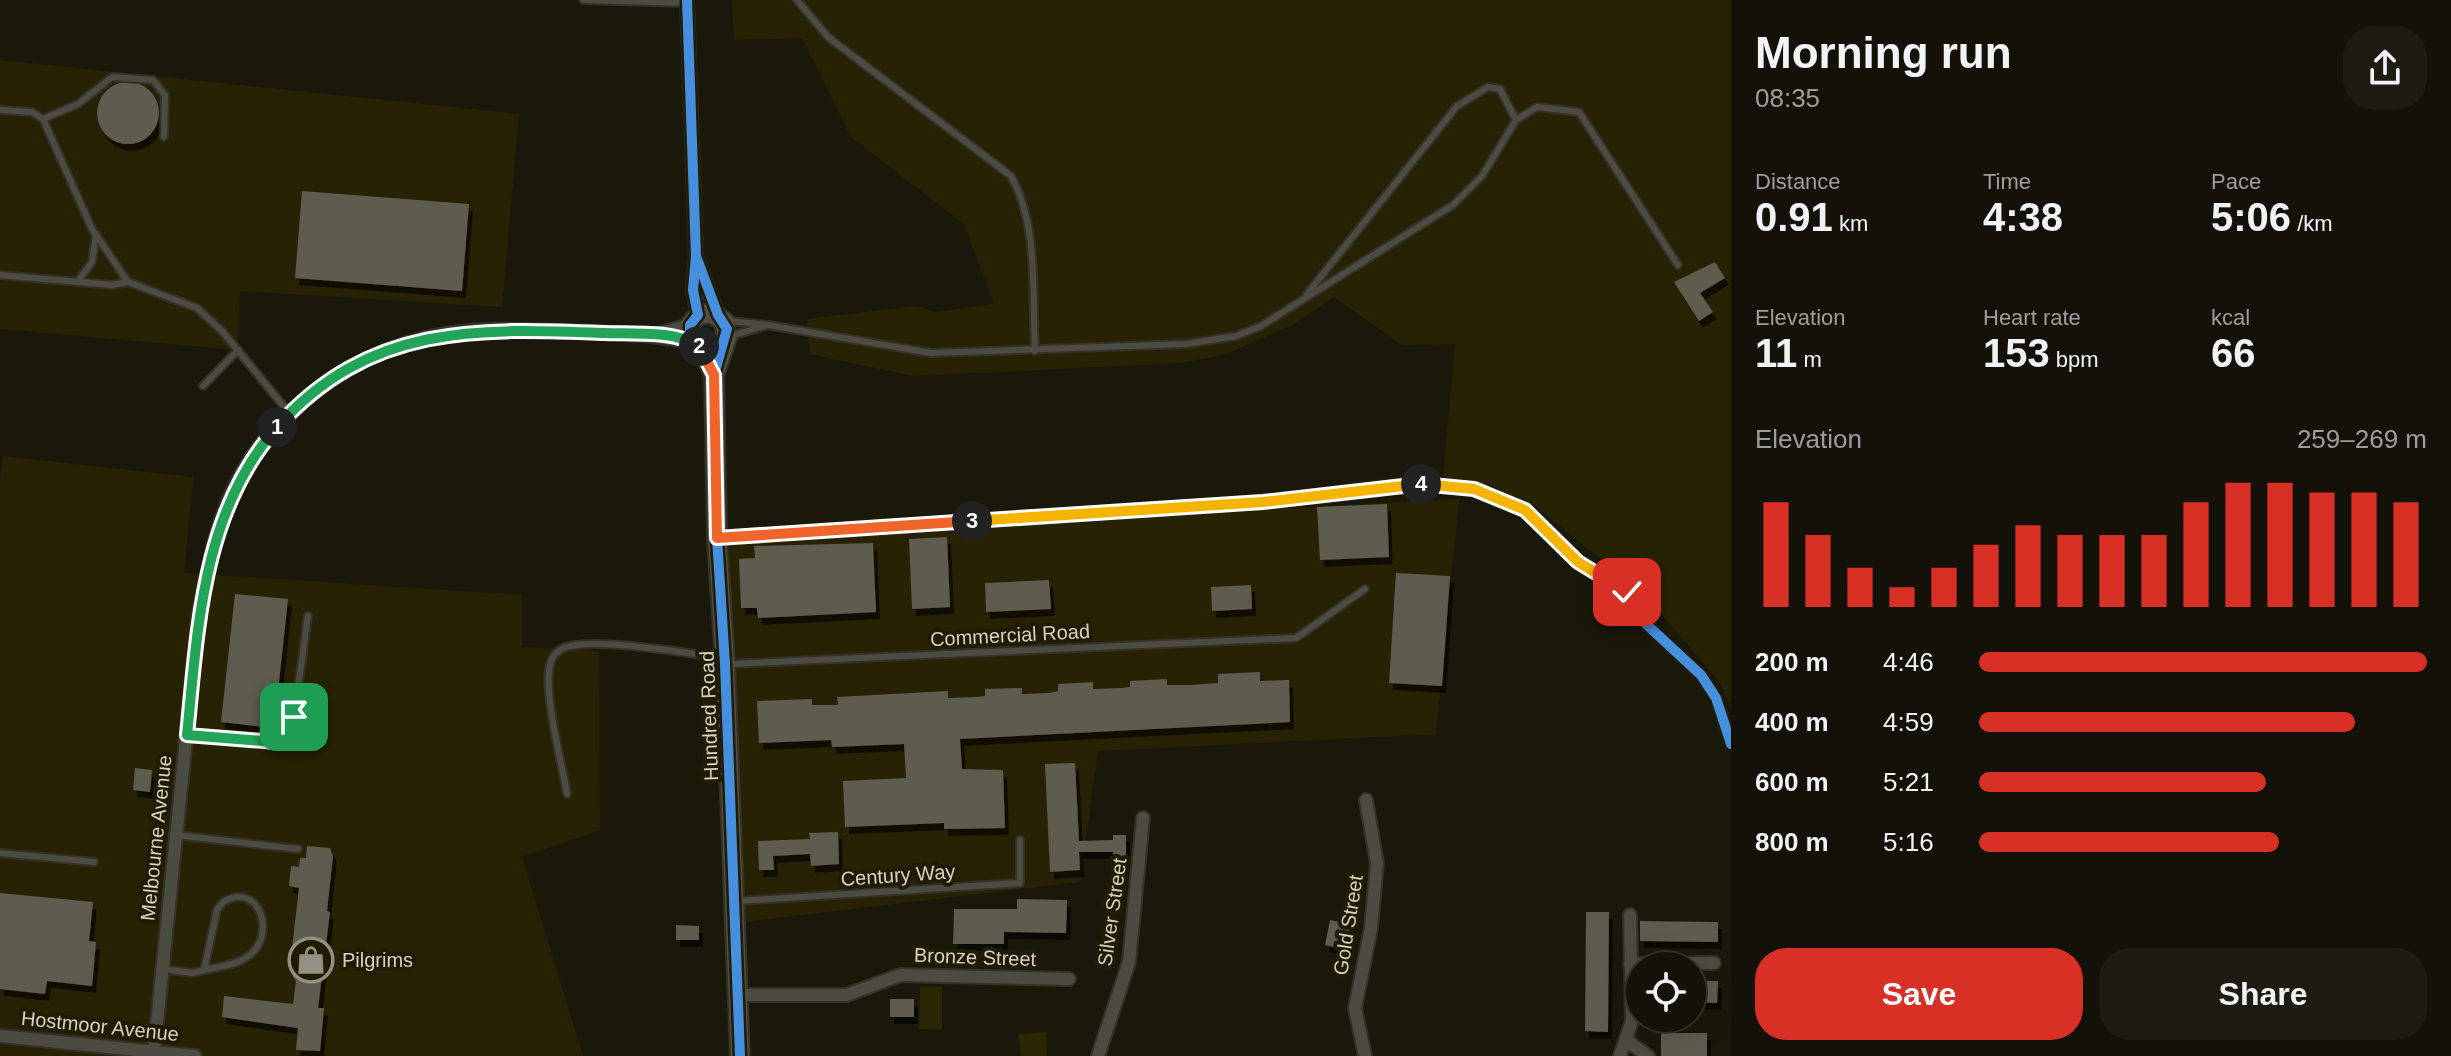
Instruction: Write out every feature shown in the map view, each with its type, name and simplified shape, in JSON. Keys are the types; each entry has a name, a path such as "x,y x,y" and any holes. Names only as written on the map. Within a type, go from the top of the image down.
{"street":[{"name":"Hundred Road","path":"687,2 696,256 693,290 710,332"},
{"name":"Hundred Road","path":"696,256 710,332 714,375 717,538 725,661 740,1056"},
{"name":"Melbourne Avenue","path":"154,1052 199,612 213,544 233,489 259,447 290,414 331,381 399,345 440,335 491,329 654,335 710,332"},
{"name":"Melbourne Avenue","path":"654,335 710,332"},
{"name":"Gold Street","path":"1365,1056 1355,1008 1371,928 1377,863 1366,800"},
{"name":"Silver Street","path":"1098,1056 1129,962 1143,818"},
{"path":"1630,915 1630,952"},
{"path":"1706,963 1714,963"},
{"name":"Bronze Street","path":"739,995 847,995 900,975 1069,979"},
{"path":"1620,1056 1629,1032"},
{"name":"Hostmoor Avenue","path":"0,1036 91,1051 195,1056"},
{"path":"1626,1040 1648,1056"}],"lane":[{"path":"583,0 687,2"},
{"path":"797,0 828,37 1011,176 1023,196 1028,225 1035,351"},
{"path":"43,119 78,104 112,77 153,80 165,95 164,137"},
{"path":"1303,299 1457,106 1488,87 1500,89 1516,120"},
{"path":"710,332 768,325 931,353 1186,344 1236,336 1261,326 1453,205 1482,176 1516,120 1537,107 1579,112 1678,265"},
{"path":"0,110 32,112 43,119 96,234 128,282"},
{"path":"78,282 92,262 96,234"},
{"path":"0,275 112,285 128,282 197,308 238,350 290,414"},
{"path":"710,332 768,325"},
{"path":"203,386 238,350"},
{"name":"Commercial Road","path":"567,794 550,689 550,663 555,654 565,647 604,646 725,661 1296,638 1365,589"},
{"path":"187,735 275,742 287,738 294,717 308,616"},
{"path":"176,835 298,849"},
{"name":"Century Way","path":"734,901 1020,883 1020,840"},
{"path":"0,853 94,862"},
{"path":"162,969 193,973 204,970 247,958 258,947 263,918 257,906 243,899 223,902 217,910 204,970"}],"shaded area":[{"path":"732,0 1731,0 1731,707 1719,681 1629,582 1536,507 1492,486 1443,477 1455,344 1402,345 1334,297 1292,325 1261,339 1226,354 1181,363 913,376 810,354 807,319 916,306 936,312 994,304 964,224 851,137 802,38 734,40"},
{"path":"0,60 519,114 502,307 240,291 238,350 0,329"},
{"path":"3,456 193,477 184,573 522,595 522,647 599,651 600,830 522,857 583,1056 0,1056 0,481"},
{"path":"1459,499 1436,734 1098,751 1080,882 735,923 717,538"},
{"path":"920,986 942,987 942,1030 919,1029"},
{"path":"1046,1032 1047,1056 1021,1056 1018,1034"}],"building":[{"path":"128,82 150,91 159,113 150,135 128,144 106,135 97,113 106,91"},
{"path":"302,191 469,204 462,291 295,278"},
{"path":"1715,262 1725,278 1700,293 1713,312 1699,321 1674,282"},
{"path":"1387,504 1389,557 1320,560 1317,507"},
{"path":"947,537 950,607 912,609 909,539"},
{"path":"873,543 876,612 758,618 757,608 741,608 739,559 755,558 754,546"},
{"path":"1396,573 1450,576 1442,686 1389,683"},
{"path":"1049,580 1051,609 986,612 985,583"},
{"path":"1251,585 1252,609 1212,611 1211,587"},
{"path":"235,594 288,599 274,728 221,722"},
{"path":"1260,672 1260,681 1289,680 1290,722 960,739 962,769 1003,770 1005,828 944,829 944,823 845,827 843,781 906,778 904,744 832,747 831,740 759,743 757,701 812,699 812,705 838,705 837,697 948,691 948,698 976,697 985,696 985,689 1022,688 1022,694 1049,693 1058,691 1058,684 1093,682 1093,689 1130,687 1130,681 1167,679 1167,685 1191,685 1218,683 1218,674"},
{"path":"1075,763 1079,841 1113,840 1113,835 1126,835 1126,856 1113,856 1113,852 1079,852 1080,870 1050,872 1045,764"},
{"path":"135,768 152,770 150,792 133,790"},
{"path":"838,832 839,864 811,866 810,854 773,856 774,870 759,870 758,841 810,839 809,833"},
{"path":"307,846 330,848 333,856 327,911 330,912 318,1008 324,1008 320,1051 296,1050 298,1028 222,1017 224,996 293,1004 296,981 292,975 297,970 300,949 292,948 299,888 289,886 291,866 299,867 300,858 306,858"},
{"path":"0,893 93,902 89,941 96,942 92,986 47,981 45,994 0,989"},
{"path":"1017,899 1067,900 1066,933 1004,932 1004,944 953,944 954,909 1017,909"},
{"path":"1586,912 1609,912 1608,1032 1585,1031"},
{"path":"1330,920 1351,924 1345,950 1325,945"},
{"path":"1640,921 1718,922 1718,942 1640,941"},
{"path":"676,925 699,926 699,940 676,940"},
{"path":"1706,981 1718,981 1717,1003 1706,1003"},
{"path":"890,999 914,999 914,1017 890,1017"},
{"path":"1661,1033 1707,1033 1707,1056 1661,1056"}],"cycle path":[{"path":"687,0 696,256 693,290 698,315 690,325 690,335 703,350 714,375"},
{"path":"696,256 718,315 727,329 714,375 717,538 725,664 740,1056"},
{"path":"717,538 1263,502 1396,484 1474,489 1525,510 1578,562 1627,592 1646,624 1701,675 1716,698 1731,744"}],"place":[{"name":"Pilgrims","path":"311,960"}],"route":[{"path":"294,717 292,731 287,738 275,742 187,735 199,612 213,544 233,489 259,447 285,418 331,381 399,345 440,335 491,329 654,335 694,343 703,350 714,375 717,538 1263,502 1311,498 1396,484 1431,484 1474,489 1525,510 1578,562 1611,579 1627,592"}]}
